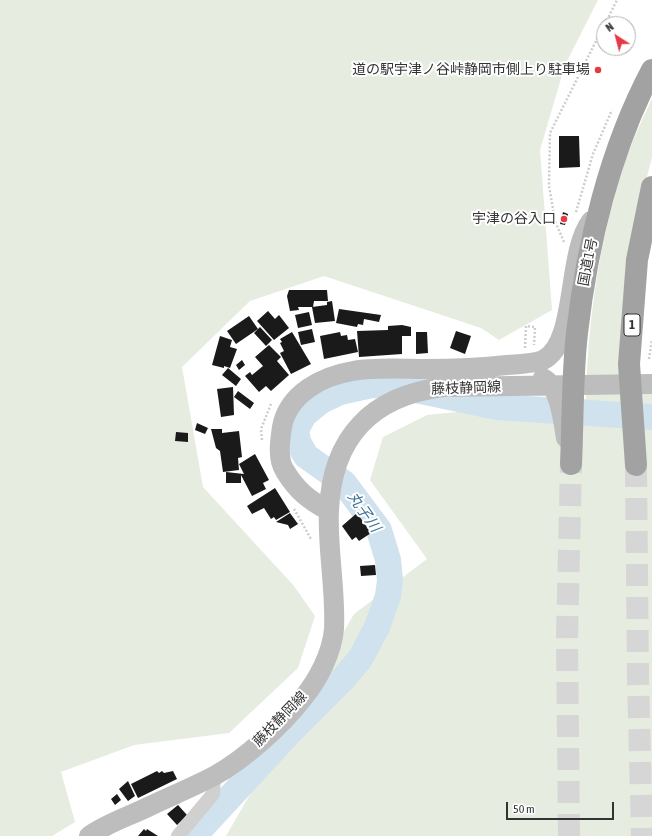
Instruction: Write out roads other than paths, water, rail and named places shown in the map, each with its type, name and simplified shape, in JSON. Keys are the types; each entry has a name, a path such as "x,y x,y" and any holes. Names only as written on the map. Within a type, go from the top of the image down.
{"highway":[{"name":"国道1号","path":"571,464 576,335 586,264 600,208 617,153 643,87 652,70"},
{"name":"1","path":"636,465 629,364 637,260 650,209 652,187"}],"main road":[{"path":"473,368 520,364 542,360 556,350 564,330 577,255 586,227 600,208"},
{"path":"473,368 533,373 546,380 553,388 561,409 571,464"},
{"name":"藤枝静岡線","path":"329,503 311,501 294,486 282,467 280,444 284,417 296,399 315,383 334,375 354,370 473,368"},
{"name":"藤枝静岡線","path":"89,836 214,776 270,733 303,698 326,661 334,630 329,503 337,461 355,430 368,416 395,399 419,390 443,387 652,384"}],"street":[{"path":"178,836 213,794 214,776"}],"waterway":[{"name":"丸子川","path":"194,836 290,732 342,680 360,659 377,627 388,596 390,580 388,560 379,530 344,483 306,456 298,442 296,430 304,415 321,401 340,392 372,385 397,386 497,407 652,417"}],"tunnel":[{"path":"569,836 567,638 571,464"},
{"path":"636,465 638,678 642,836"}],"place":[{"name":"道の駅宇津ノ谷峠静岡市側上り駐車場","path":"598,70"},
{"name":"宇津の谷入口","path":"564,219"}]}
